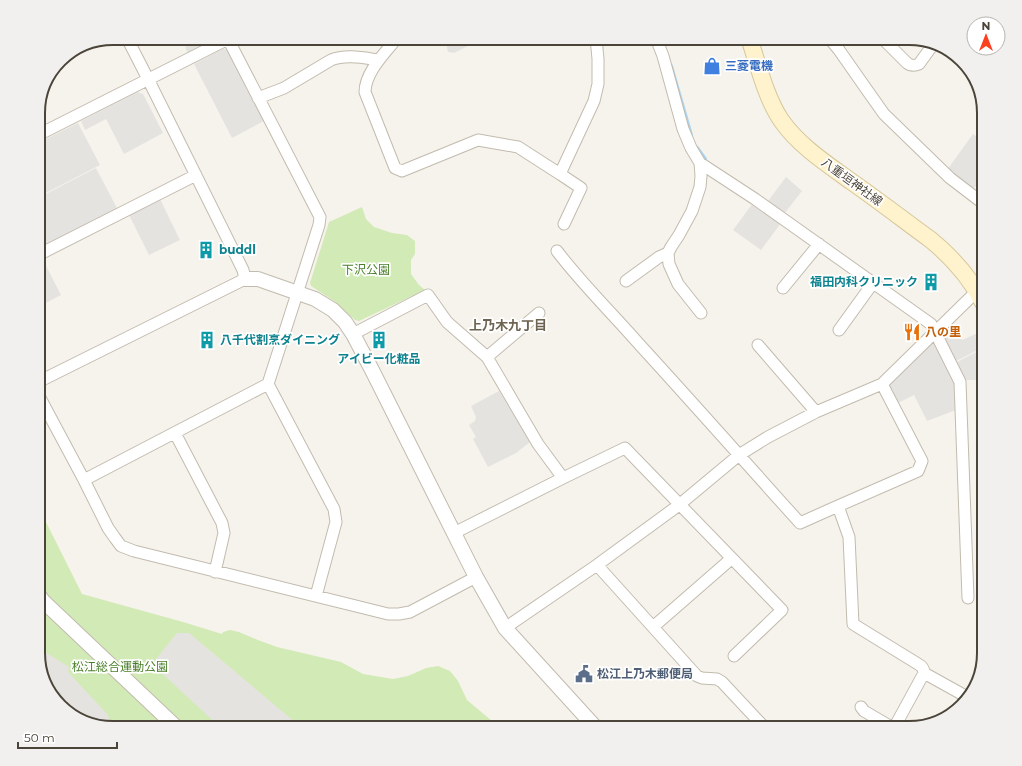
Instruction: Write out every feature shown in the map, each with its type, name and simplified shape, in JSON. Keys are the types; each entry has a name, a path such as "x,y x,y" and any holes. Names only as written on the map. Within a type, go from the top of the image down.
{"main road":[{"name":"八重垣神社線","path":"751,45 774,107 781,120 800,142 821,160 940,247 956,263 977,292"}],"street":[{"path":"130,45 243,270 244,279"},
{"path":"45,132 216,45"},
{"path":"84,480 268,384 298,293 319,225 320,217 258,98 232,45"},
{"path":"391,45 368,77 365,92 395,168 402,171 478,140 518,147 581,188 564,224"},
{"path":"560,174 594,102 598,84 597,45"},
{"path":"659,45 683,129 691,148 700,163 756,199 931,324 960,382 968,598"},
{"path":"835,45 884,114 950,178 977,199"},
{"path":"889,45 911,66 916,66 930,49"},
{"path":"258,98 284,88 318,67 338,57 379,60"},
{"path":"700,163 700,187 692,211 668,253 669,264 678,284 701,313"},
{"path":"45,252 196,176"},
{"path":"783,288 818,244"},
{"path":"557,251 567,266 800,523 918,471 922,461 882,384"},
{"path":"626,281 658,257 668,253"},
{"path":"45,378 244,279 258,279 315,299 333,310 345,322 353,334 476,577 505,628 590,721"},
{"path":"839,330 873,283"},
{"path":"353,334 428,295 447,322 487,357 538,444 563,478"},
{"path":"505,628 597,565 679,505 739,455 768,437 816,412 882,384 935,332 977,301"},
{"path":"487,357 539,313"},
{"path":"758,345 816,412"},
{"path":"268,384 334,509 336,522 316,596"},
{"path":"45,407 108,528 121,546 134,551 215,572 388,614 410,612 476,577"},
{"path":"175,433 222,523 224,532 215,572"},
{"path":"454,532 625,448 782,610 734,656"},
{"path":"838,506 849,537 853,624 918,664 924,673 963,695"},
{"path":"653,627 731,558"},
{"path":"597,565 697,676 702,678 717,679 722,682 758,721"},
{"path":"45,603 170,721"},
{"path":"898,721 924,673"},
{"path":"861,707 864,711 882,721"}],"green space":[{"name":"下沢公園","path":"362,207 366,219 374,227 392,233 407,235 415,241 415,254 411,260 411,274 419,285 425,290 359,321 355,320 334,301 311,286 310,283 329,222"},
{"name":"松江総合運動公園","path":"45,522 82,594 222,634 223,632 230,630 239,632 277,647 341,662 363,674 393,679 408,676 426,668 438,666 450,671 458,681 467,700 492,721 113,721 83,714 71,707 56,691 47,671 45,658"}],"shaded area":[{"path":"189,45 205,45 188,54 185,47"},
{"path":"446,45 470,45 454,53 448,52"},
{"path":"223,49 228,50 264,121 232,138 194,64"},
{"path":"137,92 143,94 163,133 124,154 106,119 85,130 81,121"},
{"path":"78,123 100,165 45,193 45,140"},
{"path":"973,134 977,137 977,185 973,189 947,170"},
{"path":"96,168 118,210 45,247 45,194"},
{"path":"786,177 802,191 784,214 768,201"},
{"path":"160,199 180,240 149,255 129,215"},
{"path":"753,203 781,223 761,250 733,230"},
{"path":"45,264 61,295 45,303"},
{"path":"952,321 962,340 977,333 977,350 954,362 942,339 943,330"},
{"path":"930,343 936,343 955,381 956,410 927,421 914,395 896,404 889,389 890,384"},
{"path":"977,352 977,380 963,380 955,363"},
{"path":"499,391 530,442 516,453 488,467 473,439 476,437 469,425 475,421 476,417 471,406"},
{"path":"177,633 189,633 294,721 213,721 152,664"},
{"path":"45,652 69,667 68,672 108,715 109,721 91,717 71,707 56,691 52,683 47,671"}],"waterway":[{"path":"671,66 691,135"},
{"path":"697,148 705,159"}],"place":[{"name":"三菱電機","path":"712,66"},
{"name":"buddl","path":"206,250"},
{"name":"福田内科クリニック","path":"931,282"},
{"name":"八の里","path":"912,332"},
{"name":"八千代割烹ダイニング","path":"207,340"},
{"name":"アイビー化粧品","path":"379,340"},
{"name":"松江上乃木郵便局","path":"584,674"}],"district":[{"name":"上乃木九丁目","path":"508,325"}]}
